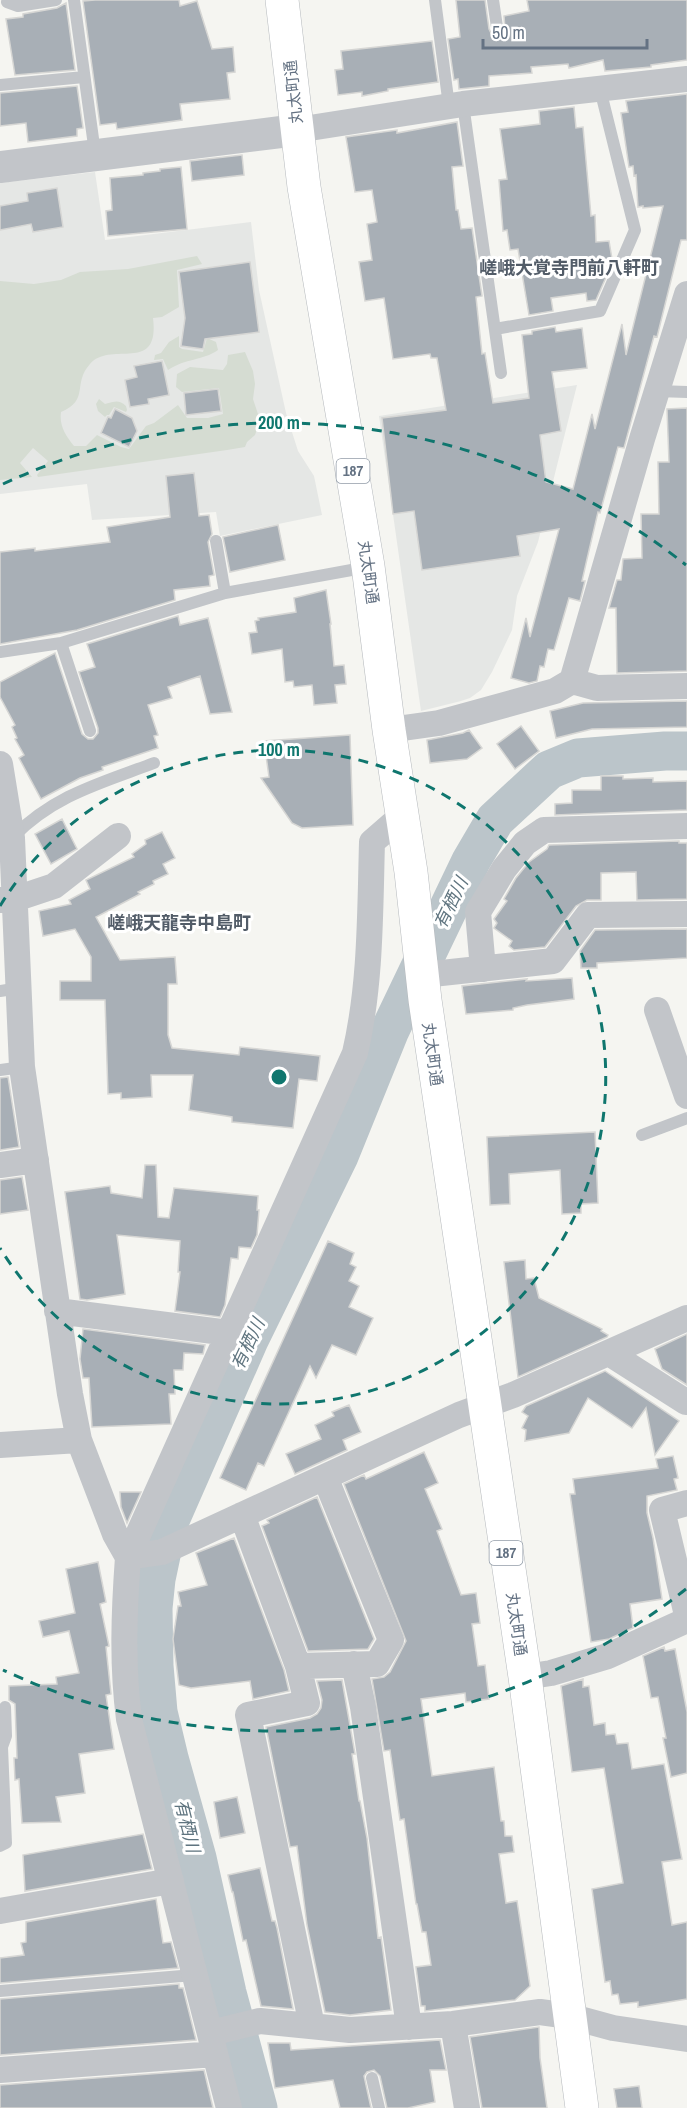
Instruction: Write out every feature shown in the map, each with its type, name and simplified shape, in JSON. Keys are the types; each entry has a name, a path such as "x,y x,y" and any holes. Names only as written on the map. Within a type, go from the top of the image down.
{"main road":[{"name":"丸太町通","path":"282,0 304,187 368,566 389,730 403,815 418,942 429,983 484,1406 525,1677 582,2108"}],"street":[{"path":"0,167 297,130 456,105 687,79"},
{"path":"389,730 439,723 555,691 572,681 687,294"},
{"path":"572,681 597,687 687,686"},
{"path":"0,764 12,838 8,899 11,1068 36,1160 78,1440 115,1534 136,1556"},
{"path":"229,2108 129,1719 125,1691 124,1607 136,1556 230,1333 355,1053 363,1020 369,942 372,842 403,815"},
{"path":"483,969 478,912 504,869 525,843 544,830 687,826"},
{"path":"8,899 54,886 118,836"},
{"path":"429,983 483,969 553,962 588,915 687,914"},
{"path":"657,1010 676,1033 687,1096"},
{"path":"0,1165 36,1160"},
{"path":"57,1311 230,1333"},
{"path":"136,1556 162,1552 459,1415 687,1318"},
{"path":"609,1353 686,1402"},
{"path":"0,1445 78,1440"},
{"path":"298,1666 377,1664 391,1640 325,1477"},
{"path":"687,1503 662,1510 687,1615"},
{"path":"242,1515 298,1666 307,1703 248,1715 312,2026"},
{"path":"525,1677 551,1673 608,1656 687,1620"},
{"path":"354,1664 363,1707 409,2027"},
{"path":"0,1911 171,1881"},
{"path":"0,2070 213,2043 260,2021 350,2030 453,2024 540,2012 569,2016 613,2028 687,2038"},
{"path":"453,2024 467,2108"}],"lane":[{"path":"5,4 18,6 56,0"},
{"path":"74,0 96,156"},
{"path":"435,0 456,105 501,373"},
{"path":"493,0 497,27"},
{"path":"0,85 84,76"},
{"path":"495,329 600,311 635,230 600,89"},
{"path":"657,391 687,392"},
{"path":"216,541 225,593"},
{"path":"0,652 62,643 225,593 368,566"},
{"path":"62,643 90,731"},
{"path":"12,838 31,819 68,796 154,763"},
{"path":"642,1135 687,1118"},
{"path":"0,1845 6,1843 2,1803 2,1747 6,1736 5,1707"},
{"path":"0,1991 194,1975"},
{"path":"372,2078 379,2108"}],"shaded area":[{"path":"95,172 105,240 251,222 259,290 286,413 298,451 314,476 322,515 220,536 216,512 92,520 87,484 0,494 0,183"},
{"path":"197,256 202,264 177,270 179,307 162,317 153,318 153,335 149,346 142,351 99,357 90,364 82,378 75,402 61,412 62,426 74,446 86,446 97,435 129,449 146,426 154,423 178,405 187,418 208,418 223,414 219,388 182,392 176,387 177,374 190,367 223,370 227,364 228,355 245,352 253,371 255,384 253,399 260,420 255,435 245,447 38,477 37,475 48,461 33,448 20,463 32,477 0,480 0,281 34,284 61,280 80,272 128,269"},
{"path":"179,336 179,347 182,349 203,352 207,338 216,342 218,350 168,370 163,359 154,360 155,355 161,353 169,342"},
{"path":"577,385 538,542 517,596 512,630 492,672 481,690 470,698 421,711 379,416"},
{"path":"99,399 105,404 121,402 127,410 126,412 114,407 105,417 98,411 96,404"}],"building":[{"path":"179,0 180,6 197,1 212,49 233,47 235,72 227,73 230,99 180,104 182,120 117,129 116,123 100,125 83,1"},
{"path":"456,0 485,0 489,29 491,33 498,35 505,29 504,16 529,11 527,0 687,0 687,60 651,65 651,67 605,71 603,60 569,68 568,64 531,67 532,73 489,76 489,86 459,89 458,79 454,80 448,39 460,37"},
{"path":"66,3 75,70 15,75 6,19 57,8"},
{"path":"432,41 438,82 388,89 388,91 362,96 362,92 338,95 335,70 343,69 341,51"},
{"path":"77,86 83,128 77,129 77,136 28,142 26,123 0,126 0,93"},
{"path":"687,94 687,240 681,240 657,337 654,336 624,448 618,447 600,513 598,512 582,581 585,581 580,601 569,598 554,650 548,649 544,667 540,666 537,681 529,683 511,678 526,618 530,637 559,529 517,536 520,556 422,570 414,511 393,514 382,418 446,410 437,358 431,358 430,354 393,359 384,298 365,301 359,262 372,260 367,224 377,222 372,190 355,192 346,137 397,130 397,133 457,122 463,166 452,167 456,210 458,210 461,229 472,228 482,296 476,297 482,354 485,353 493,403 529,398 522,335 555,327 556,332 582,328 587,368 552,372 561,431 540,435 546,482 573,489 592,414 595,429 622,324 626,355 663,206 638,207 636,175 634,176 633,166 629,167 621,113 628,112 626,101"},
{"path":"574,107 576,128 583,127 591,216 595,215 596,242 609,241 612,259 605,260 607,275 596,300 587,301 586,293 551,298 553,311 529,315 518,249 510,250 507,230 503,231 499,180 507,179 500,129 540,124 539,111"},
{"path":"242,155 244,175 192,181 190,161"},
{"path":"181,167 187,229 108,236 106,211 112,210 110,178 143,175 143,173 160,171 160,169"},
{"path":"57,188 63,227 33,232 31,224 0,230 0,206 28,201 27,193"},
{"path":"250,262 259,332 205,339 203,349 181,346 185,318 179,272"},
{"path":"162,361 169,395 148,399 149,404 130,407 125,380 137,377 134,366"},
{"path":"218,389 221,411 186,415 184,393"},
{"path":"687,408 687,671 617,673 616,608 609,608 617,580 621,580 623,559 642,558 641,514 659,514 658,462 669,462 667,409"},
{"path":"115,409 132,418 137,431 129,447 101,433 108,417 111,418"},
{"path":"194,473 199,516 209,515 212,534 208,542 214,575 209,576 210,586 174,590 175,600 77,630 0,644 0,552 35,548 35,551 110,542 107,527 170,517 166,476"},
{"path":"278,525 285,560 230,572 223,537"},
{"path":"326,590 334,666 344,665 346,684 335,685 337,703 314,705 312,685 294,687 293,681 285,682 282,649 252,654 249,633 257,632 255,621 259,620 258,618 296,612 294,598"},
{"path":"178,616 180,625 208,618 232,712 210,714 200,676 168,687 172,698 148,705 158,735 154,736 158,748 102,767 103,770 80,778 41,799 19,758 24,755 15,739 17,738 12,727 15,725 0,697 0,682 55,653 82,734 88,739 93,739 98,733 98,728 79,672 95,667 87,644"},
{"path":"687,701 687,727 592,729 556,738 550,711 583,703"},
{"path":"521,726 539,751 515,769 497,744"},
{"path":"469,730 482,748 467,759 430,763 427,740"},
{"path":"350,735 353,825 302,828 292,823 261,778 269,777 264,741"},
{"path":"601,776 623,776 623,779 653,778 653,782 687,781 687,810 555,815 555,804 572,803 572,790 601,790"},
{"path":"62,819 77,849 51,864 35,834"},
{"path":"162,832 175,858 163,864 168,874 153,881 154,884 138,892 140,894 96,917 120,960 175,957 177,984 168,984 168,1035 172,1048 239,1055 240,1047 320,1056 317,1081 299,1079 293,1128 232,1122 232,1117 189,1110 193,1075 151,1075 152,1097 121,1099 121,1093 108,1094 105,1000 60,1000 60,981 91,981 91,957 75,929 43,936 39,911 71,904 69,900 90,889 86,880 134,857 132,854 146,844 145,840"},
{"path":"679,841 679,843 687,843 687,899 637,900 636,872 601,873 601,900 587,900 576,906 545,947 514,950 509,946 512,941 494,928 497,923 494,919 507,901 504,899 516,878 529,862 549,845"},
{"path":"687,929 687,958 597,963 597,968 581,968 580,951 595,930"},
{"path":"572,978 574,999 527,1005 513,1008 513,1010 466,1014 462,986 527,979 526,981"},
{"path":"8,1077 19,1147 0,1150 0,1078"},
{"path":"595,1132 598,1203 581,1204 581,1213 562,1214 560,1170 509,1174 510,1204 490,1205 487,1137"},
{"path":"145,1165 156,1165 158,1217 169,1218 174,1188 258,1196 257,1235 251,1248 239,1247 238,1259 231,1258 225,1305 220,1317 175,1311 180,1272 178,1272 180,1241 117,1235 125,1294 80,1299 65,1192 110,1186 111,1193 142,1198"},
{"path":"22,1177 28,1210 0,1214 0,1180"},
{"path":"328,1241 354,1253 350,1264 356,1267 349,1281 359,1286 349,1307 373,1318 356,1355 332,1345 316,1378 310,1366 264,1466 258,1463 246,1490 220,1478"},
{"path":"525,1260 526,1279 534,1278 539,1298 602,1329 601,1331 608,1335 518,1377 504,1262"},
{"path":"83,1329 205,1345 203,1354 184,1353 183,1370 174,1370 175,1394 169,1394 171,1424 92,1427 89,1378 83,1378 80,1359"},
{"path":"687,1334 687,1385 662,1369 655,1349"},
{"path":"605,1371 679,1421 655,1455 646,1408 632,1428 588,1398 569,1433 525,1441 526,1430 522,1428 528,1416 522,1412 526,1406"},
{"path":"349,1405 361,1432 343,1440 347,1450 295,1474 286,1454 321,1439 315,1425 334,1416 332,1412"},
{"path":"424,1452 438,1483 425,1489 442,1529 437,1531 461,1595 476,1593 480,1623 472,1624 478,1666 485,1665 489,1699 466,1702 465,1693 421,1699 432,1776 494,1767 501,1821 504,1821 505,1836 512,1836 514,1852 499,1854 506,1903 517,1901 530,1986 515,2000 425,2011 425,2006 421,2006 416,1967 431,1965 426,1932 422,1932 416,1904 404,1819 400,1820 390,1750 384,1751 372,1679 384,1677 390,1672 406,1641 344,1484 364,1475 366,1479"},
{"path":"673,1456 678,1478 674,1479 677,1490 647,1496 647,1513 662,1599 630,1604 633,1628 609,1639 591,1642 570,1494 575,1494 573,1479 658,1468 656,1459"},
{"path":"120,1492 141,1492 127,1523 121,1507"},
{"path":"317,1497 374,1639 368,1649 308,1651 262,1526 269,1523 267,1520"},
{"path":"234,1538 284,1670 289,1691 253,1699 250,1681 191,1688 179,1685 173,1639 178,1606 181,1606 178,1592 207,1585 196,1553"},
{"path":"98,1562 106,1602 100,1604 109,1646 106,1647 111,1694 106,1695 114,1749 79,1754 85,1793 56,1797 61,1822 22,1823 19,1779 15,1780 14,1758 17,1758 15,1704 9,1700 9,1686 57,1684 56,1677 79,1673 69,1631 43,1637 39,1621 75,1613 66,1569"},
{"path":"664,1647 665,1651 675,1649 687,1712 687,1773 671,1777 658,1697 651,1698 643,1656"},
{"path":"583,1679 583,1687 589,1686 594,1725 605,1723 606,1735 615,1734 617,1744 628,1743 632,1769 664,1764 682,1859 662,1862 672,1925 687,1922 687,1999 638,2007 638,2002 620,2004 618,1994 612,1995 610,1981 605,1982 592,1889 623,1883 604,1768 572,1772 561,1686"},
{"path":"342,1680 355,1754 352,1754 359,1801 367,1838 378,1938 381,1937 391,2010 350,2015 325,2012 307,1925 297,1846 290,1847 266,1727 310,1718 317,1714 322,1700 317,1681"},
{"path":"237,1797 245,1833 220,1838 214,1802"},
{"path":"143,1834 152,1869 25,1891 23,1855"},
{"path":"260,1868 272,1921 275,1921 277,1928 293,2009 261,2006 246,1940 243,1941 228,1875"},
{"path":"156,1899 163,1943 171,1942 178,1968 0,1983 0,1958 24,1955 21,1943 26,1942 26,1922"},
{"path":"179,1984 179,1988 183,1988 196,2040 0,2055 0,1999"},
{"path":"539,2027 540,2058 547,2108 482,2108 470,2037"},
{"path":"440,2040 446,2070 430,2070 435,2102 408,2108 387,2108 380,2076 374,2070 367,2072 364,2076 371,2108 340,2108 333,2080 275,2088 268,2043 290,2043 291,2050"},
{"path":"204,2070 213,2108 0,2108 0,2085"},
{"path":"639,2086 642,2108 617,2108 614,2089"}],"waterway":[{"name":"有栖川","path":"258,2108 227,1993 197,1858 158,1712 153,1608 156,1579 167,1527 249,1340 339,1156 390,1030 471,861 495,820 549,770 578,758 687,751"}],"district":[{"name":"嵯峨大覚寺門前八軒町","path":"569,268"},
{"name":"嵯峨天龍寺中島町","path":"179,923"}]}
